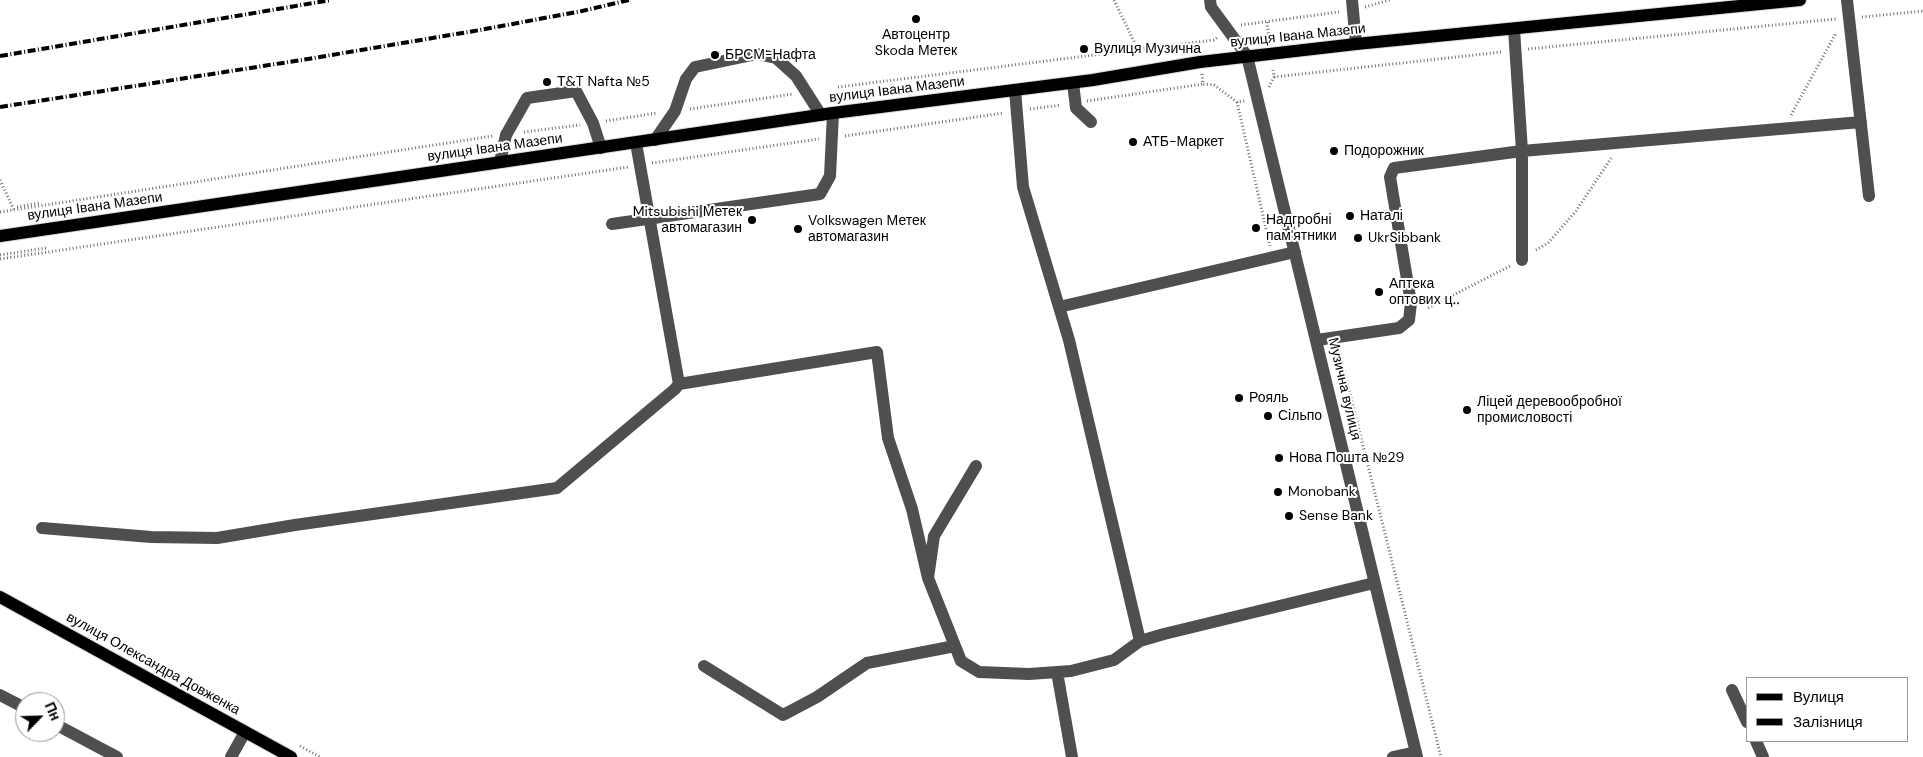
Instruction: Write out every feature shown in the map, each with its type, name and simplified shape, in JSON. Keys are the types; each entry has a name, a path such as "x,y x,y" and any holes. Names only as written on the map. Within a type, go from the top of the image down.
{"main road":[{"name":"вулиця Івана Мазепи","path":"0,236 827,114 1073,82 1200,62 1756,2 1800,0"},
{"name":"вулиця Олександра Довженка","path":"0,598 291,757"}],"street":[{"path":"1210,0 1211,7 1247,56"},
{"path":"1847,0 1846,19 1861,122 1868,196"},
{"path":"1352,5 1356,44"},
{"path":"1514,29 1522,151 1522,260"},
{"path":"612,224 820,194 830,176 832,138 827,114 796,76 776,58 757,54 695,66 686,79 675,111 655,140"},
{"name":"Музична вулиця","path":"1247,56 1417,754"},
{"path":"1073,82 1076,108 1091,122"},
{"path":"1015,90 1022,188 1069,340 1140,641"},
{"path":"500,162 506,134 527,98 537,96 576,91 593,123 601,148"},
{"path":"1317,340 1399,328 1410,320 1411,303 1390,177 1394,168 1522,151 1861,122"},
{"path":"636,143 679,384"},
{"path":"1059,307 1295,252"},
{"path":"42,528 151,537 217,538 295,525 557,488 679,384 877,352 888,438 912,509 928,578 961,661 979,672 1030,674 1071,671 1114,660 1140,641 1374,582"},
{"path":"928,578 934,536 976,466"},
{"path":"704,666 784,715 817,697 867,663 955,646"},
{"path":"1057,672 1072,757"},
{"path":"1732,690 1746,720"},
{"path":"0,694 15,702"},
{"path":"65,729 117,757"},
{"path":"231,757 245,732"},
{"path":"1756,742 1763,757"},
{"path":"1393,757 1417,754"}],"path":[{"path":"1114,0 1138,50"},
{"path":"838,87 1214,40 1238,25 1267,22 1352,5 1390,0"},
{"path":"1273,70 1274,77 1515,50 1923,11"},
{"path":"1784,129 1846,19"},
{"path":"1267,22 1269,41"},
{"path":"1202,73 1203,84"},
{"path":"0,259 1203,84 1214,85 1237,102 1273,257"},
{"path":"0,211 506,134 796,93"},
{"path":"1237,102 1245,100"},
{"path":"0,180 14,209"},
{"path":"14,209 39,203"},
{"path":"0,255 46,248"},
{"path":"1336,338 1441,757"}],"railway":[{"path":"0,56 331,0"},
{"path":"0,107 480,30 582,11 629,0"}],"place":[{"name":"Автоцентр Skoda Метек","path":"916,19"},
{"name":"Вулиця Музична","path":"1084,49"},
{"name":"БРСМ-Нафта","path":"715,55"},
{"name":"Т&T Nafta №5","path":"547,82"},
{"name":"АТБ-Маркет","path":"1133,142"},
{"name":"Подорожник","path":"1334,151"},
{"name":"Наталі","path":"1350,216"},
{"name":"Mitsubishi Метек автомагазин","path":"752,220"},
{"name":"Надгробні пам'ятники","path":"1256,228"},
{"name":"Volkswagen Метек автомагазин","path":"798,229"},
{"name":"UkrSibbank","path":"1358,238"},
{"name":"Аптека оптових ц‥","path":"1379,292"},
{"name":"Рояль","path":"1239,398"},
{"name":"Ліцей деревообробної промисловості","path":"1467,410"},
{"name":"Сільпо","path":"1268,416"},
{"name":"Нова Пошта №29","path":"1279,458"},
{"name":"Monobank","path":"1278,492"},
{"name":"Sense Bank","path":"1289,516"}]}
